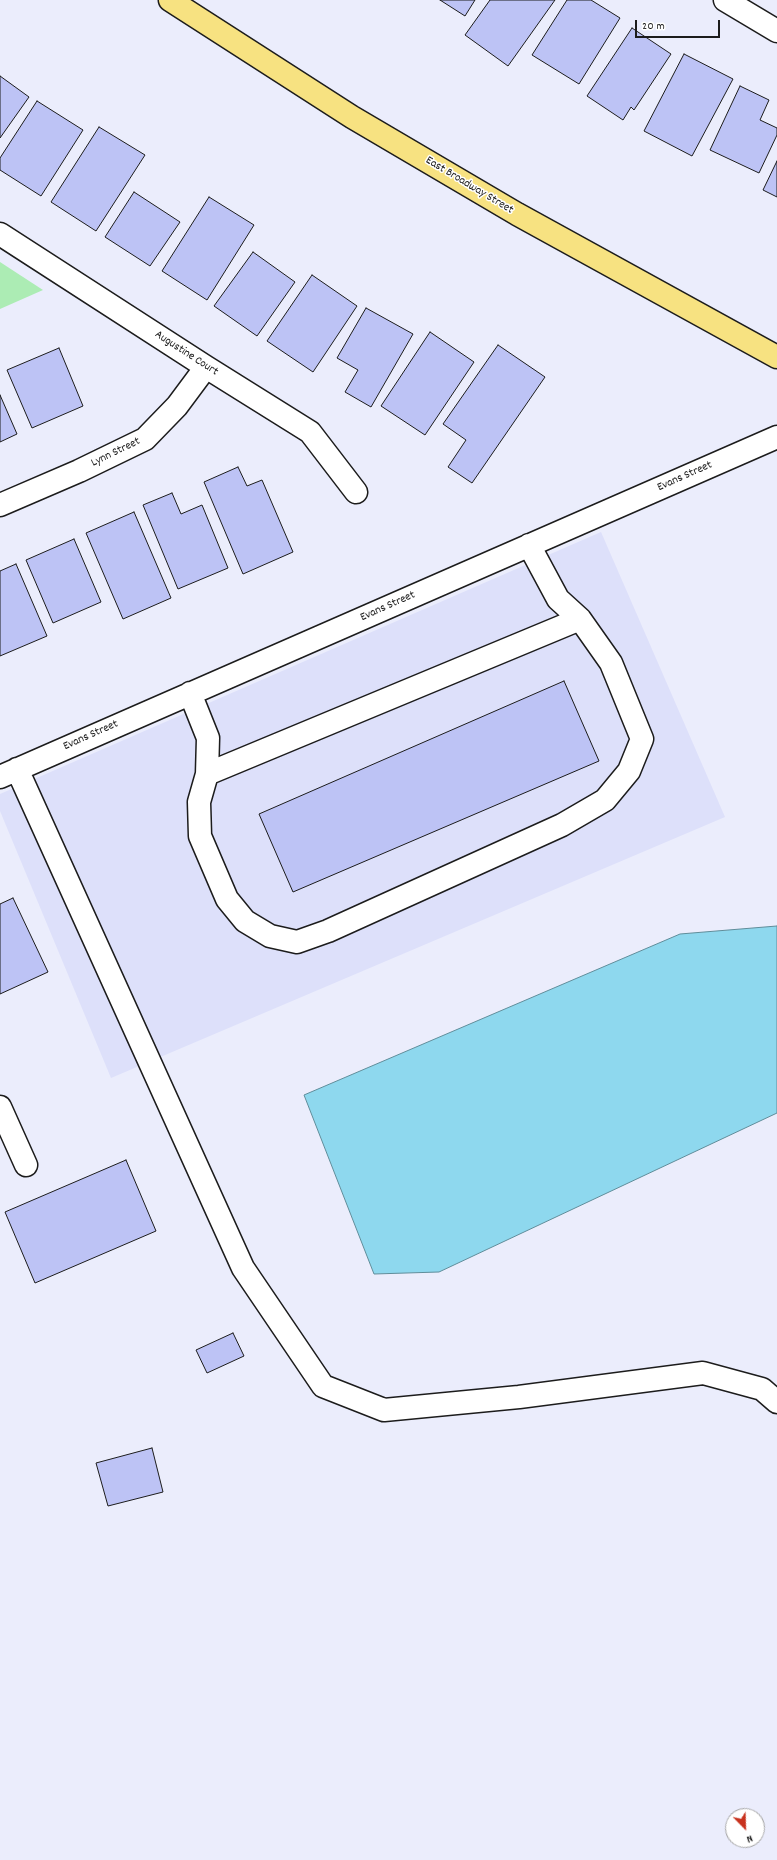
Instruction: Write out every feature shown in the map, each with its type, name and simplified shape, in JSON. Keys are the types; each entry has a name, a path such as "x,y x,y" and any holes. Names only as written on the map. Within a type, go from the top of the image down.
{"main road":[{"name":"East Broadway Street","path":"170,0 352,117 517,214 777,357"}],"street":[{"path":"725,0 777,31"},
{"name":"Augustine Court","path":"0,234 206,367 310,432 356,492"},
{"name":"Lynn Street","path":"0,506 145,439 177,406 206,367"},
{"name":"Evans Street","path":"9,773 777,437"},
{"path":"190,693 208,738 207,774 199,802 200,836 227,899 245,921 270,936 296,942 328,931 562,825 605,800 629,771 642,738 611,663 580,620 558,599 529,545"},
{"path":"207,774 580,620"},
{"path":"9,773 243,1268 323,1386 384,1410 519,1397 702,1373 762,1389 777,1402"},
{"path":"0,1107 26,1165"}],"shaded area":[{"path":"601,532 725,817 111,1078 0,811 0,794"}],"green space":[{"path":"0,262 43,290 0,309"}],"water":[{"path":"777,926 777,1113 439,1272 374,1274 304,1095 680,934"}],"building":[{"path":"440,0 475,0 465,16"},
{"path":"490,0 555,0 508,66 465,35"},
{"path":"567,0 591,0 620,18 579,84 532,55"},
{"path":"632,28 671,54 634,110 631,107 623,120 587,96"},
{"path":"684,54 733,79 692,156 644,131"},
{"path":"0,76 29,97 0,138"},
{"path":"740,86 769,100 760,120 777,128 777,135 759,173 710,150"},
{"path":"37,101 83,130 41,196 0,170 0,158"},
{"path":"99,127 145,155 96,231 51,202"},
{"path":"777,161 777,197 763,190"},
{"path":"134,192 180,222 150,266 105,237"},
{"path":"209,197 254,225 207,300 162,271"},
{"path":"253,252 295,282 257,336 214,306"},
{"path":"312,275 357,306 313,372 267,341"},
{"path":"366,308 413,334 371,407 345,392 358,370 337,358"},
{"path":"430,332 474,362 425,435 381,406"},
{"path":"498,345 545,377 472,483 448,467 466,440 443,424"},
{"path":"59,348 83,406 32,428 7,370"},
{"path":"0,395 17,434 0,442"},
{"path":"238,467 247,486 262,480 293,552 243,574 204,482"},
{"path":"172,493 181,514 202,505 228,568 178,589 143,505"},
{"path":"134,512 171,598 123,619 86,533"},
{"path":"74,539 101,602 53,623 26,560"},
{"path":"16,564 47,636 0,656 0,571"},
{"path":"564,681 599,761 293,892 259,814"},
{"path":"13,898 48,972 0,994 0,904"},
{"path":"126,1160 156,1231 35,1283 5,1212"},
{"path":"233,1333 244,1356 207,1373 196,1350"},
{"path":"152,1448 163,1492 108,1506 96,1463"}]}
